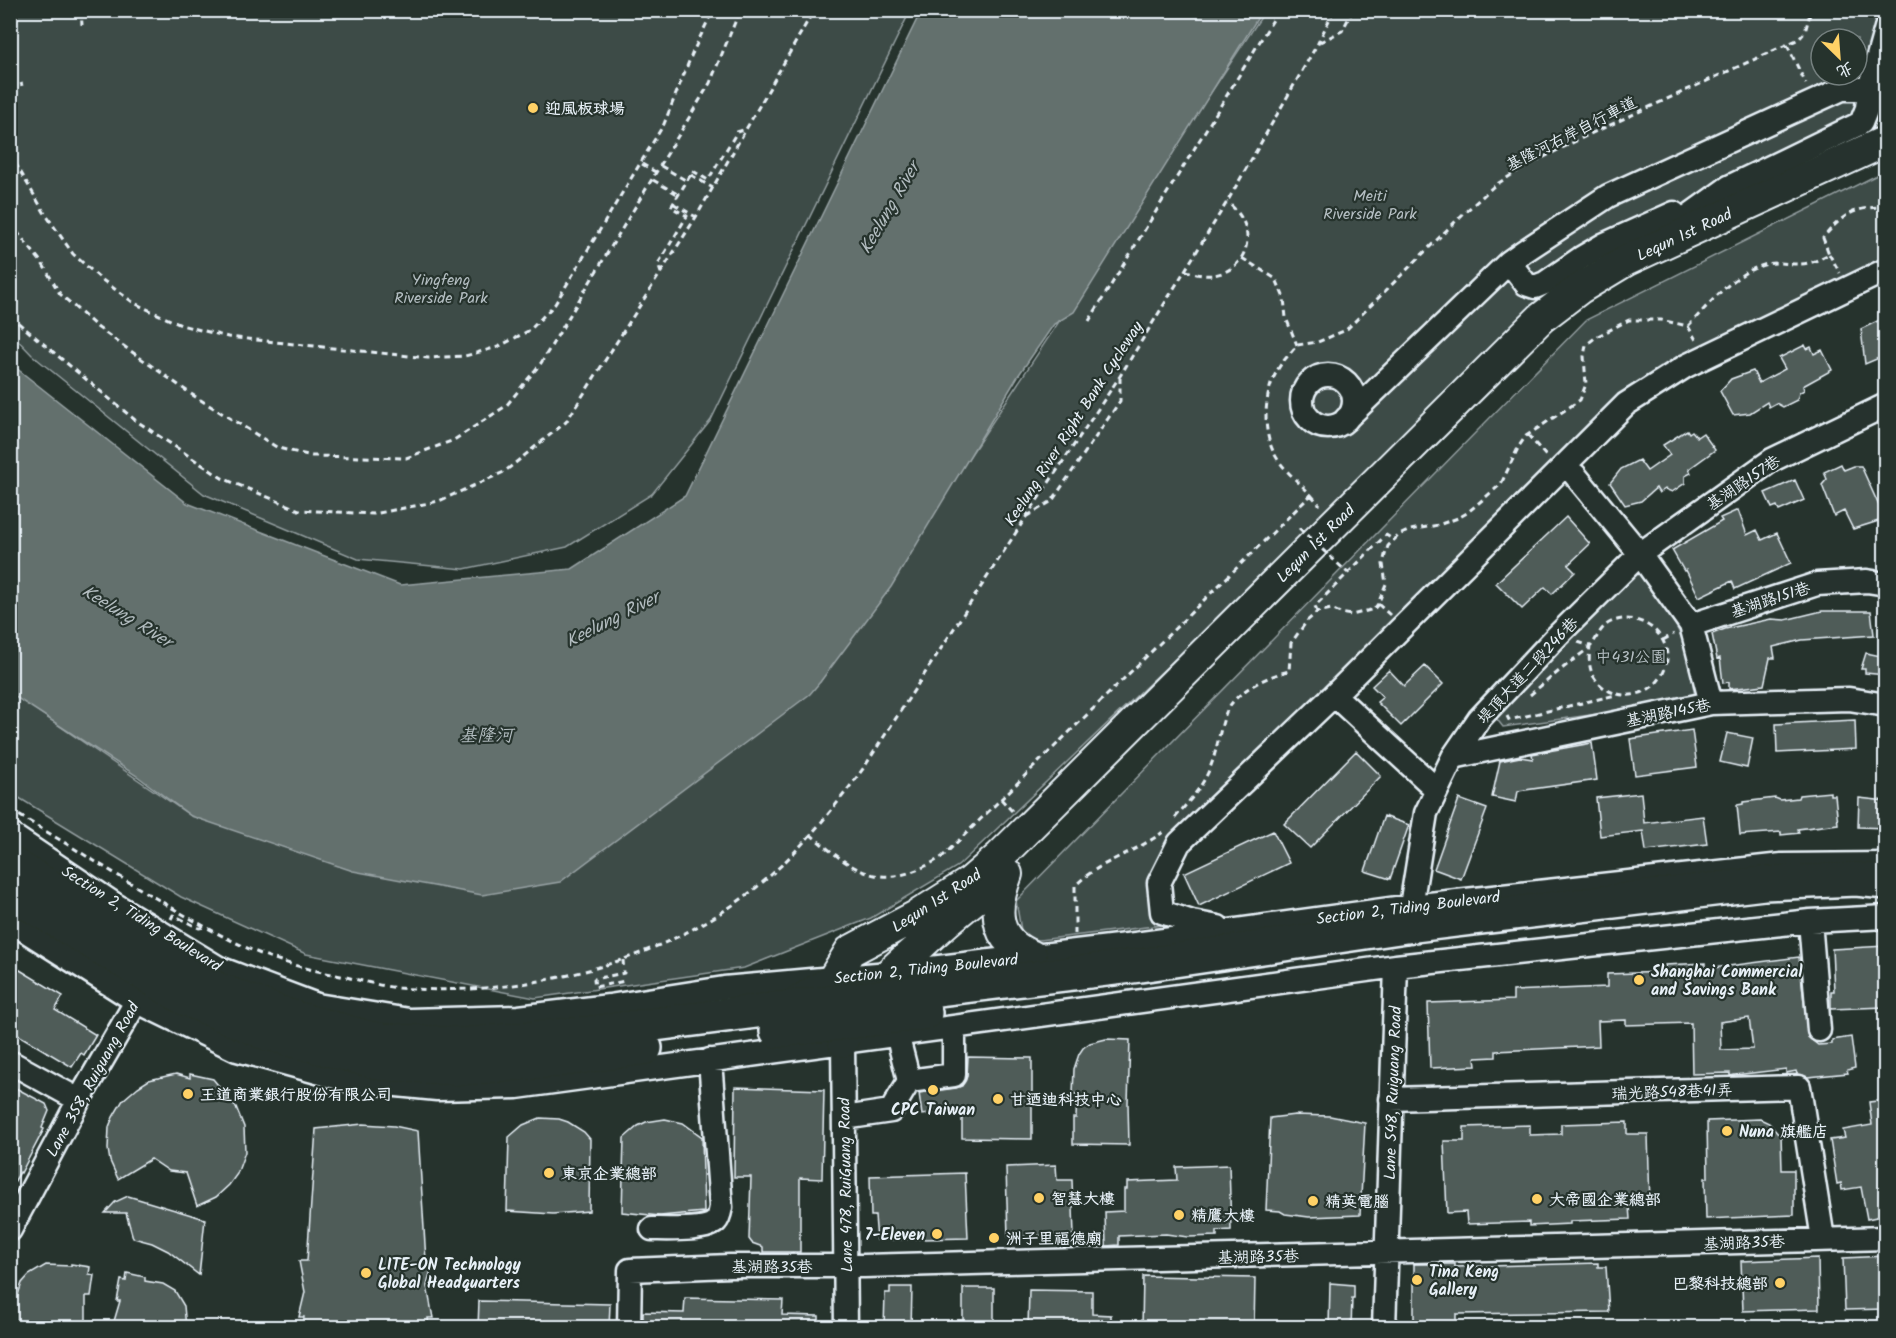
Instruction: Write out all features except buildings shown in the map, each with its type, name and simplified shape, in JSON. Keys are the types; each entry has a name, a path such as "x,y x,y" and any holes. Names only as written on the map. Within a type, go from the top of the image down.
{"highway":[{"name":"Section 2, Tiding Boulevard","path":"10,862 168,950 218,989 290,1017 375,1039 464,1044 585,1033 788,1007 853,1021 1140,965 1406,926 1764,883 1856,879 1886,882"},
{"name":"Section 2, Tiding Boulevard","path":"10,892 168,950"},
{"name":"Section 2, Tiding Boulevard","path":"168,950 183,998 264,1033 382,1064 461,1069 551,1061 1497,933 1813,900 1886,899"}],"main road":[{"name":"Lequn 1st Road","path":"788,1007 833,979 849,951 918,915 970,882 1000,856 1540,318 1579,289 1627,260 1885,148"},
{"name":"Lequn 1st Road","path":"853,1021 888,973 956,914 1007,874 1549,335 1593,301 1634,276 1885,148"},
{"path":"1007,874 999,894 998,915 1001,929 1016,950 1032,956"}],"street":[{"path":"1540,318 1548,296 1564,283 1611,254 1676,225 1729,187 1861,123 1867,108 1869,89 1886,28"},
{"path":"1346,419 1509,262 1608,196 1842,89 1869,89"},
{"path":"1509,262 1526,284 1535,287 1545,283 1605,244 1671,214 1733,198 1866,134 1885,148"},
{"path":"1233,930 1192,922 1162,912 1159,883 1179,843 1334,695 1626,404 1686,366 1886,270"},
{"name":"基湖路157巷","path":"1640,554 1772,460 1886,405"},
{"path":"1575,475 1640,554 1691,625 1711,702"},
{"name":"堤頂大道二段246巷","path":"1411,906 1426,813 1453,757 1479,719 1557,636 1640,554"},
{"name":"基湖路151巷","path":"1691,625 1817,584 1867,581 1886,584"},
{"path":"1334,695 1437,790"},
{"name":"基湖路145巷","path":"1453,757 1711,702 1849,699 1886,705"},
{"path":"10,824 168,950"},
{"name":"Section 2, Tiding Boulevard","path":"10,834 114,904 168,950 237,1050 346,1080 437,1089 517,1087 710,1060 853,1021 897,1034 1396,966 1810,921 1886,917"},
{"name":"Section 2, Tiding Boulevard","path":"10,921 168,950 317,1005 409,1020 519,1017 724,988 833,979 1032,956 1411,906 1782,865 1886,864"},
{"path":"1810,921 1819,1030"},
{"name":"Lane 358, Ruiguang Road","path":"13,1221 79,1100 168,950"},
{"name":"Lane 548, Ruiguang Road","path":"1384,1328 1396,966"},
{"name":"Lane 478, RuiGuang Road","path":"846,1328 844,1118 853,1021"},
{"path":"909,1081 954,1076 954,1027"},
{"path":"844,1118 891,1111 909,1081 897,1034"},
{"path":"652,1229 707,1227 716,1222 720,1215 710,1060"},
{"path":"10,1062 79,1100"},
{"name":"瑞光路548巷41弄","path":"1391,1099 1799,1087 1823,1239"},
{"name":"基湖路35巷","path":"629,1328 630,1270 1387,1253 1886,1238"}],"path":[{"path":"81,10 82,25"},
{"path":"10,154 44,212 74,254 101,279 134,303 181,326 228,337 428,358 465,356 498,347 530,330 555,304 642,164 664,124 692,54 713,10"},
{"path":"10,223 42,263 60,294 97,327 191,394 278,448 312,456 406,458 454,440 506,406 541,363 710,83 740,10"},
{"path":"10,316 135,420 222,478 299,510 374,514 439,501 504,472 566,422 696,217 814,10"},
{"path":"1089,321 1279,10"},
{"name":"Keelung River Right Bank Cycleway","path":"10,810 205,927 257,952 310,970 397,988 483,989 554,978 623,960 672,940 731,906 770,875 810,834 865,766 1120,376 1227,202 1318,43 1334,10"},
{"path":"1318,43 1342,31 1353,10"},
{"name":"基隆河右岸自行車道","path":"1297,345 1318,342 1346,330 1494,186 1524,167 1588,135 1798,39 1805,32 1811,10"},
{"path":"1787,45 1814,102"},
{"path":"10,88 23,84"},
{"path":"661,274 658,264 687,216 671,207 693,171 708,180 737,132 746,129"},
{"path":"642,164 657,173"},
{"path":"661,165 687,181"},
{"path":"691,175 713,188"},
{"path":"653,180 679,195"},
{"path":"1185,270 1197,276 1210,277 1222,274 1242,258 1247,239 1244,220 1227,202"},
{"path":"674,204 696,217"},
{"path":"1173,821 1201,786 1209,770 1226,712 1244,692 1256,683 1289,671 1291,643 1307,621 1317,612 1331,609 1352,615 1374,609 1383,596 1386,584 1383,564 1388,546 1399,535 1410,530 1438,525 1458,518 1501,484 1526,436 1580,400 1586,384 1584,356 1586,345 1596,337 1629,320 1662,320 1688,326 1721,290 1735,279 1767,264 1810,263 1830,254 1823,238 1833,226 1848,214 1865,207 1886,207"},
{"path":"1242,258 1276,279 1284,298 1286,318 1297,345 1276,371 1265,415 1265,427 1274,453 1320,505"},
{"path":"1026,517 1052,501 1120,401 1120,376"},
{"path":"810,834 841,860 859,871 879,876 900,876 922,869 942,857 1311,495"},
{"path":"1299,528 1348,573"},
{"path":"1317,612 1315,606 1386,536 1394,540"},
{"path":"1505,714 1509,720 1616,695 1632,696 1646,692 1658,682 1665,669 1667,655 1663,640 1654,628 1640,620 1625,618 1610,623 1598,633 1590,646 1522,701"},
{"path":"1590,646 1589,662 1593,676 1602,687 1616,695"},
{"path":"1001,799 1013,811"},
{"path":"1075,939 1075,886 1086,874 1168,828"},
{"path":"168,950 205,927"},
{"path":"623,960 624,973 594,979 595,987 625,981"}],"green space":[{"name":"Yingfeng Riverside Park","path":"11,10 910,11 711,420 652,494 567,547 464,569 358,559 204,494 32,355 11,333"},
{"name":"Meiti Riverside Park","path":"1265,11 1885,11 1885,126 1604,250 958,866 871,918 744,968 535,998 306,954 181,897 11,793 10,692 191,816 820,682"},
{"path":"1885,171 1885,279 1649,392 1563,471 1148,878 1162,925 1023,942 1016,901 1586,320"},
{"name":"中431公園","path":"1643,573 1670,615 1686,649 1695,698 1693,701 1503,727 1496,718 1497,713 1636,574"}],"water":[{"name":"基隆河","path":"921,11 1262,11 1074,312 1054,324 1018,376 891,587 820,682 810,694 560,882 482,895 353,871 191,816 137,776 11,694 11,364 187,503 400,585 572,569 685,496"}],"place":[{"name":"迎風板球場","path":"533,108"},
{"name":"Shanghai Commercial and Savings Bank","path":"1639,980"},
{"name":"CPC Taiwan","path":"933,1090"},
{"name":"王道商業銀行股份有限公司","path":"188,1094"},
{"name":"甘迺迪科技中心","path":"998,1099"},
{"name":"Nuna 旗艦店","path":"1727,1131"},
{"name":"東京企業總部","path":"549,1173"},
{"name":"智慧大樓","path":"1039,1198"},
{"name":"大帝國企業總部","path":"1537,1199"},
{"name":"精英電腦","path":"1313,1201"},
{"name":"精鷹大樓","path":"1179,1215"},
{"name":"7-Eleven","path":"937,1234"},
{"name":"洲子里福德廟","path":"994,1238"},
{"name":"LITE-ON Technology Global Headquarters","path":"366,1273"},
{"name":"Tina Keng Gallery","path":"1417,1280"},
{"name":"巴黎科技總部","path":"1780,1283"}],"water label":[{"name":"Keelung River","path":"889,208"},
{"name":"Keelung River","path":"127,616"},
{"name":"Keelung River","path":"612,619"}]}
